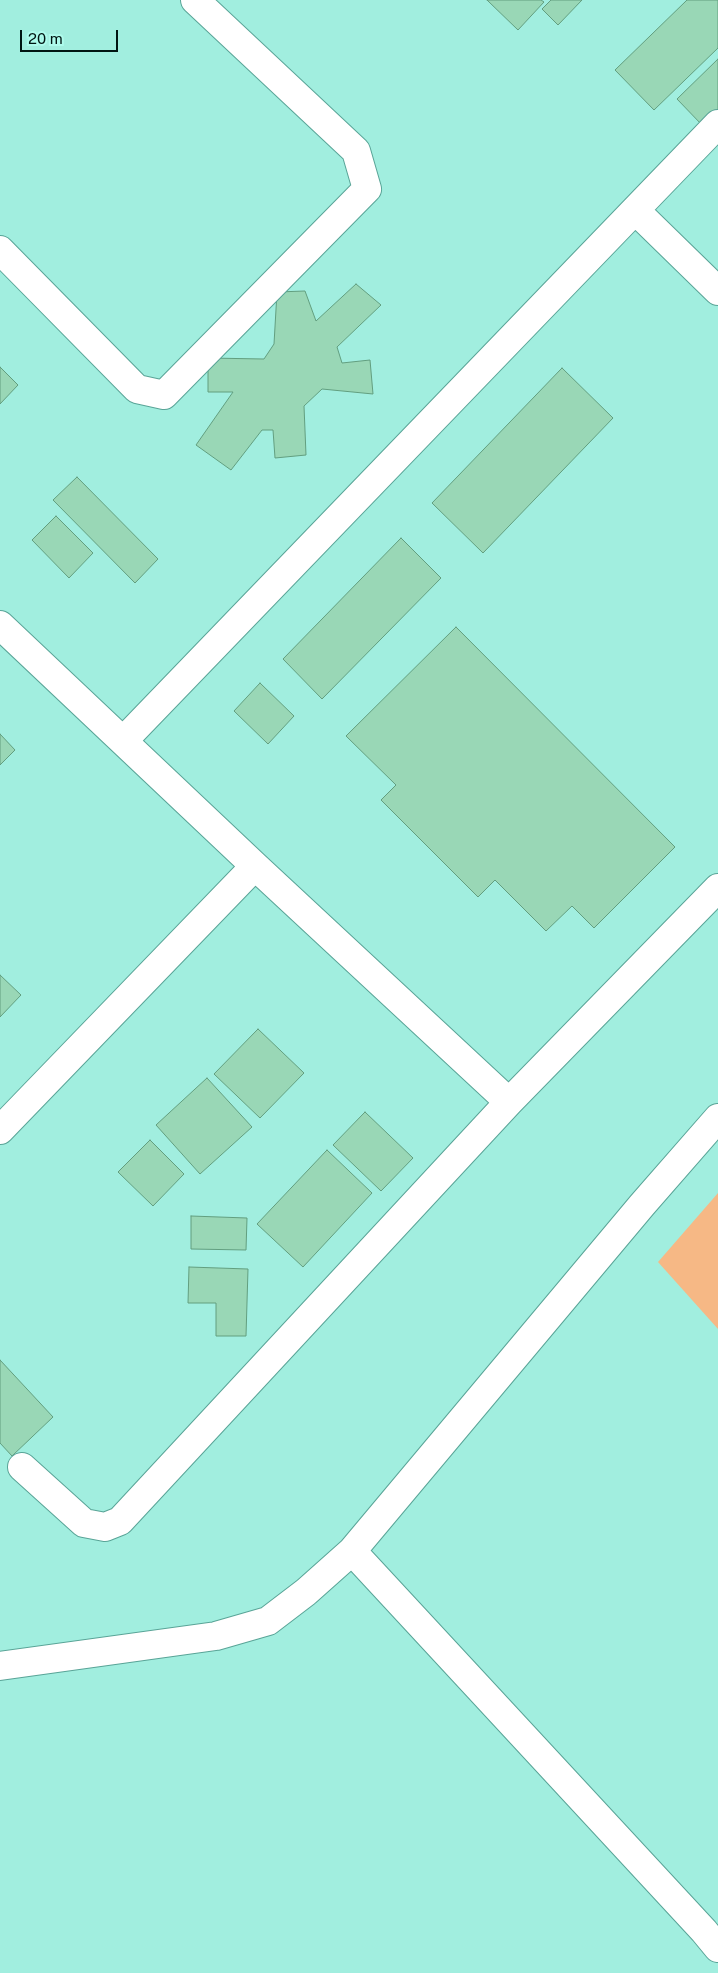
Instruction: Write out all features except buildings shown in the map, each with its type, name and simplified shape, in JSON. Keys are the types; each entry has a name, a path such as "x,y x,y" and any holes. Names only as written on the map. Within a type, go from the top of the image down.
{"street":[{"path":"0,250 137,390 164,395 367,189 356,151 195,0"},
{"path":"123,741 718,124"},
{"path":"635,210 718,291"},
{"path":"0,625 255,866 510,1102"},
{"path":"0,1130 255,866"},
{"path":"22,1467 84,1523 105,1527 120,1521 510,1102 718,888"},
{"path":"0,1666 216,1636 268,1621 306,1592 352,1551 718,1118"},
{"path":"352,1551 718,1948"}],"shaded area":[{"path":"718,1193 718,1329 658,1262"}]}
